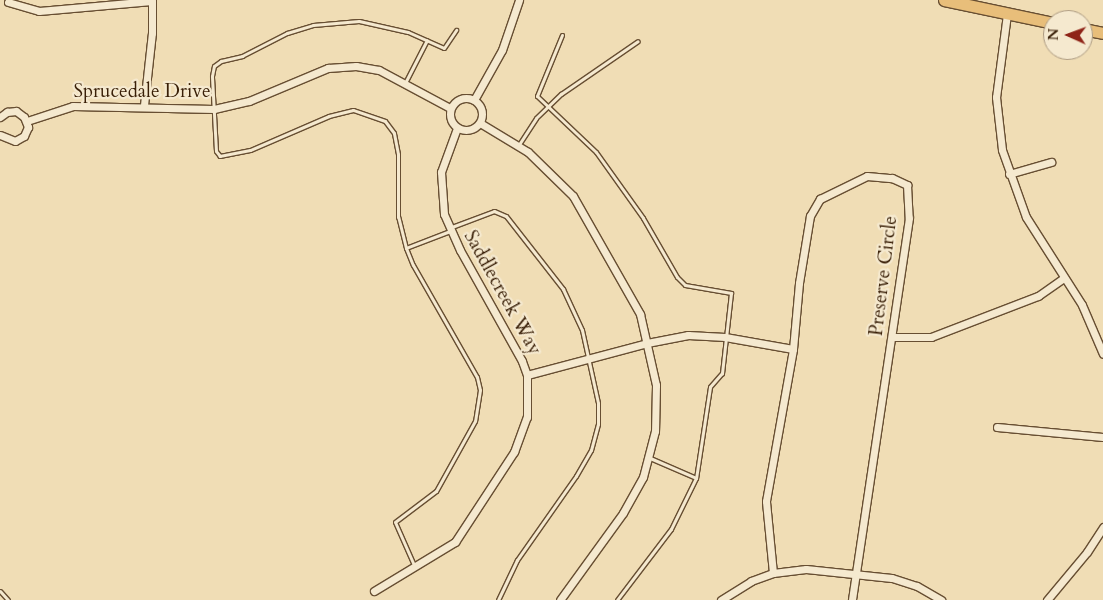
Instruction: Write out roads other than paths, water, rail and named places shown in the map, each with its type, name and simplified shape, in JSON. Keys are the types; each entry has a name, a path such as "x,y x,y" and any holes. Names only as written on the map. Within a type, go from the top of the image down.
{"main road":[{"path":"944,0 1043,22"}],"street":[{"path":"474,100 502,50 519,0"},
{"path":"8,2 39,11 152,1 152,33 144,105"},
{"path":"1007,14 996,97 1002,150 1026,217 1082,305 1103,354"},
{"name":"Sprucedale Drive","path":"27,121 73,106 144,105 214,109 249,101 328,68 356,66 379,70 450,108"},
{"path":"459,99 474,100 482,110 480,123 471,130 457,128 451,121 450,108 459,99"},
{"path":"0,117 6,112 16,111 27,121 27,132 20,139 10,142 0,135"},
{"path":"480,123 518,146 558,178 590,221 630,292 640,314 656,385 657,409 650,458 627,507 560,600"},
{"name":"Saddlecreek Way","path":"374,591 455,542 514,452 527,417 527,374 449,230 440,194 441,172 457,128"},
{"path":"1010,174 1051,162"},
{"name":"Preserve Circle","path":"773,573 766,501 792,349 799,283 810,216 820,199 867,176 892,178 906,185 909,218 893,337 852,600"},
{"path":"893,337 917,340 930,338 1038,296 1064,278"},
{"path":"527,374 646,343 688,335 725,337 792,349"},
{"path":"997,427 1103,437"},
{"path":"1047,600 1088,552 1103,527"},
{"path":"722,600 751,581 773,573 806,568 892,578 917,586 941,600"}],"lane":[{"path":"414,566 395,522 436,491 475,421 480,390 477,377 413,266 406,248 398,218 398,154 394,133 385,122 352,110 329,116 250,150 220,156 216,151 214,66 313,24 359,21 408,32 444,48 456,30"},
{"path":"562,35 537,92 539,98 596,152 643,218 677,277 685,285 731,293 722,373 710,388 696,478 671,529 617,600"},
{"path":"404,83 427,40"},
{"path":"518,146 549,106 638,41"},
{"path":"406,248 494,211 506,216 563,289 582,330 590,358 598,403 598,424 591,450 576,476 517,560 498,600"},
{"path":"650,458 696,478"},
{"path":"0,591 8,600"}]}
